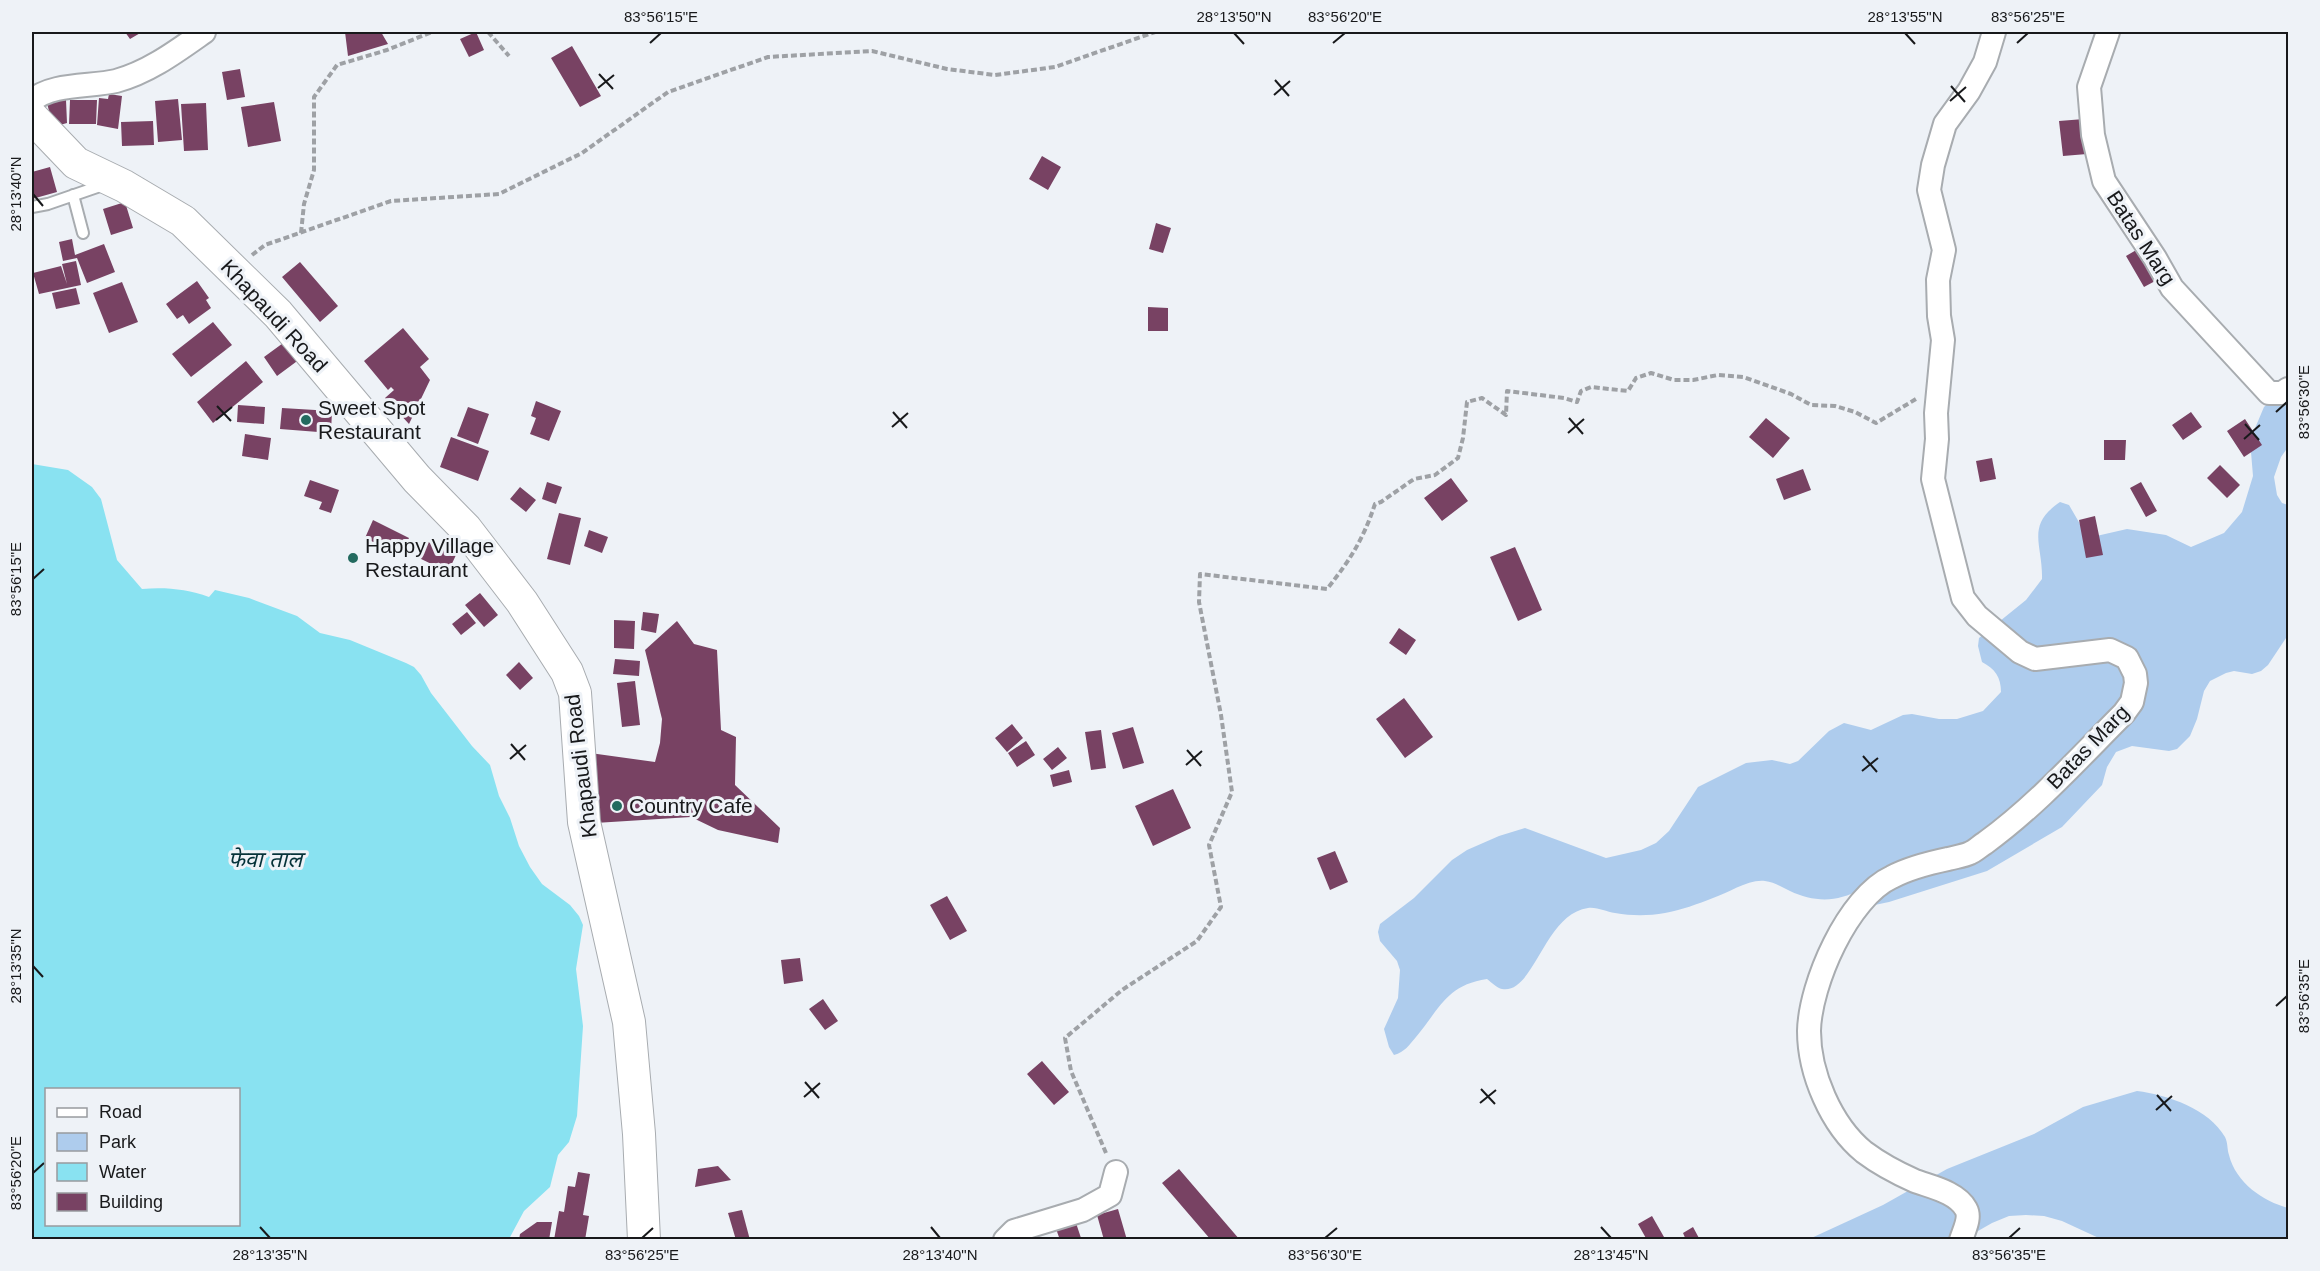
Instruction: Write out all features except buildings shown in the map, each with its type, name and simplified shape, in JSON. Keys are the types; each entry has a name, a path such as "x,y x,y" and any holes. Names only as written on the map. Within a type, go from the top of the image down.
{"main road":[{"name":"Khapaudi Road","path":"32,117 76,163 113,181 183,221 278,314 417,479 466,529 522,602 567,672 575,693 577,710 584,822 629,1022 639,1134 644,1239"}],"street":[{"path":"32,100 48,91 116,81 150,68 204,32"},
{"name":"Batas Marg","path":"1961,1239 1968,1216 1965,1208 1958,1201 1946,1192 1885,1167 1862,1150 1843,1130 1825,1099 1814,1066 1809,1032 1814,1001 1842,928 1864,897 1891,877 1927,864 1970,853 2003,830 2124,713 2132,702 2136,683 2135,674 2127,658 2110,650 2035,659 2020,652 1977,616 1963,598 1933,479 1943,340 1939,316 1938,280 1944,250 1929,190 1933,165 1945,124 1969,91 1985,62 1994,32"},
{"name":"Batas Marg","path":"2108,32 2090,87 2093,135 2104,181 2172,288 2184,302 2269,393 2282,393 2289,389"},
{"path":"1005,1239 1014,1231 1083,1210 1110,1195 1116,1172"}],"lane":[{"path":"32,207 48,204 113,181"},
{"path":"73,195 83,233"}],"path":[{"path":"300,233 304,204 314,170 314,97 337,65 387,50 432,32"},
{"path":"488,32 509,56"},
{"path":"232,270 265,245 391,201 499,194 582,153 668,92 768,57 872,51 947,69 995,75 1055,67 1155,32"},
{"path":"1116,1172 1071,1071 1065,1038 1122,990 1197,941 1221,908 1209,846 1232,792 1221,715 1199,602 1200,574 1327,589 1353,557 1375,504 1382,502 1414,479 1435,476 1458,458 1467,402 1482,398 1506,416 1507,391 1564,398 1577,402 1581,391 1591,387 1628,391 1636,378 1651,373 1674,380 1693,380 1718,375 1735,376 1762,384 1811,405 1835,406 1855,412 1876,423 1910,404 1919,396 1938,394"}],"green space":[{"path":"2288,384 2288,447 2281,457 2274,477 2277,495 2282,503 2288,505 2288,635 2268,665 2261,671 2252,674 2234,671 2210,681 2204,691 2190,736 2177,749 2169,751 2132,746 2116,752 2107,767 2102,785 2062,827 1987,871 1889,902 1841,912 1860,889 1843,897 1816,899 1799,895 1772,882 1759,881 1745,884 1695,905 1665,913 1628,915 1588,908 1573,913 1560,924 1523,980 1513,987 1502,989 1487,979 1462,987 1445,1000 1406,1048 1394,1055 1384,1029 1398,998 1400,970 1397,961 1380,941 1378,932 1380,924 1414,898 1452,860 1467,850 1525,828 1606,858 1641,850 1656,843 1669,831 1698,787 1746,763 1772,760 1790,764 1798,761 1829,731 1844,723 1871,730 1903,715 1957,719 1983,711 2001,692 2001,687 1996,674 1982,662 1978,646 1979,638 2026,600 2042,579 2038,536 2039,528 2049,511 2060,502 2069,505 2080,524 2092,537 2127,529 2166,535 2191,547 2224,533 2242,512 2253,476 2250,440 2264,407"},
{"path":"2137,1091 2162,1096 2187,1105 2218,1127 2226,1139 2233,1165 2244,1182 2260,1196 2288,1208 2288,1239 2101,1239 2062,1221 2044,1216 2026,1215 2009,1216 1964,1239 1807,1240 1883,1205 1947,1169 2034,1134 2083,1107"}],"water":[{"name":"फेवा ताल","path":"32,464 68,470 92,487 101,499 117,560 142,589 176,589 209,597 215,590 249,598 297,616 320,633 350,640 414,667 472,746 490,765 499,796 530,867 542,884 570,905 583,925 576,969 583,1026 577,1116 569,1142 558,1155 550,1187 524,1211 509,1239 32,1239"}],"place":[{"name":"Sweet Spot Restaurant","path":"306,420"},
{"name":"Happy Village Restaurant","path":"353,558"},
{"name":"Country Cafe","path":"617,806"}]}
